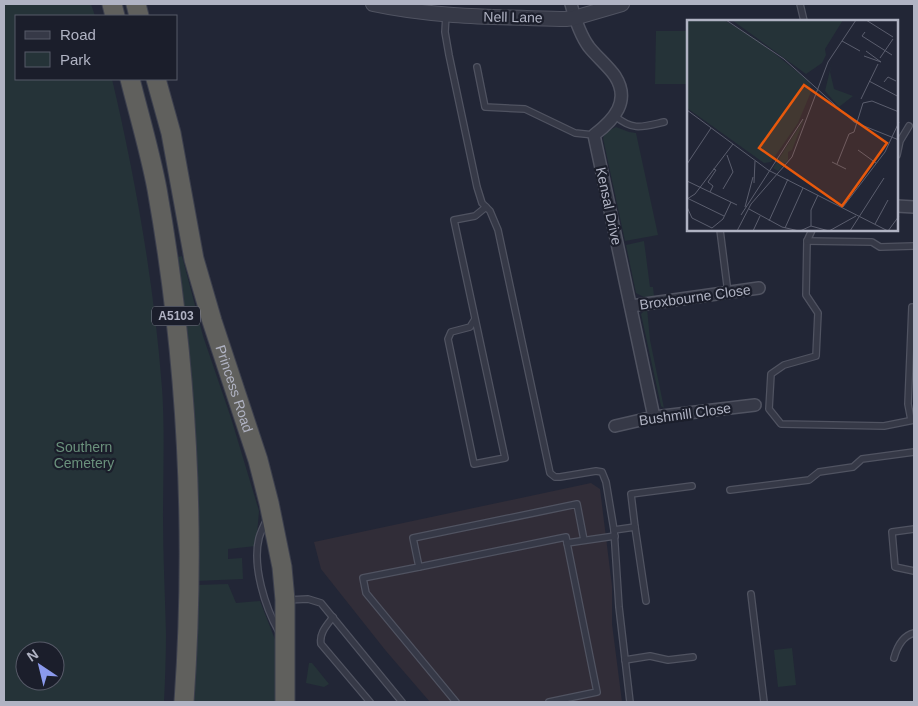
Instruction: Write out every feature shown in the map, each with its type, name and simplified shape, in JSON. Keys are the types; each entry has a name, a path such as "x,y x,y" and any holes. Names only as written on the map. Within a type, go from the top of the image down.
{"highway":[{"name":"A5103","path":"130,80 157,188 179,336 184,408 189,558 188,649 184,702"},
{"name":"Princess Road","path":"156,80 171,133 194,259 215,330 258,460 271,511 282,567 285,600 285,702"}],"street":[{"name":"Nell Lane","path":"373,4 396,9 446,15 574,18 622,4"},
{"path":"571,4 574,18 587,44 615,76 621,96 615,116 594,135"},
{"name":"Kensal Drive","path":"594,135 654,417"},
{"path":"898,206 914,207"},
{"name":"Broxbourne Close","path":"631,306 759,288"},
{"name":"Bushmill Close","path":"615,426 654,417 755,405"}],"lane":[{"path":"800,4 804,20"},
{"path":"446,15 445,32 449,55 477,187 482,203 495,220 498,230 550,473 555,477 560,477 589,471 602,472 606,482 614,533 619,608 630,702"},
{"path":"477,67 485,107 524,109 575,133 594,135"},
{"path":"615,116 628,126 636,128 664,122"},
{"path":"898,151 900,141 909,126"},
{"path":"475,319 472,325 450,332 448,338 474,464 505,458 454,220 476,216 486,207"},
{"path":"720,231 728,292"},
{"path":"812,231 807,241 806,295 818,313 816,356 784,365 771,374 769,409 781,424 884,426 913,420 908,404 912,307"},
{"path":"807,241 872,242 880,247 914,246"},
{"path":"730,490 809,480 819,472 853,467 862,459 914,452"},
{"path":"646,601 631,494 692,486"},
{"path":"419,567 413,538 577,504 584,540"},
{"path":"271,511 259,538 260,588 286,644"},
{"path":"567,543 635,527"},
{"path":"914,529 892,532 896,567 914,570"},
{"path":"456,702 366,593 363,578 566,536 597,692 549,702"},
{"path":"751,594 764,702"},
{"path":"285,600 314,600 321,603 402,702"},
{"path":"333,617 322,632 320,644 370,702"},
{"path":"894,658 902,640 914,633"},
{"path":"625,660 650,656 668,660 693,656"}],"shaded area":[{"path":"591,483 600,489 612,586 612,624 622,702 430,702 386,651 321,569 314,542"}],"green space":[{"name":"Southern Cemetery","path":"4,4 91,4 95,15 15,15 15,80 112,80 143,233 159,349 164,436 163,532 166,660 164,702 4,702"},
{"path":"656,31 687,31 687,84 655,84"},
{"path":"616,127 636,133 658,235 625,241 603,138 606,132"},
{"path":"644,241 650,287 653,287 654,296 644,297 636,293 626,245"},
{"path":"182,256 203,336 231,418 259,511 256,546 228,549 228,559 242,558 243,579 196,581 174,258"},
{"path":"647,308 650,340 664,408 661,406 641,314"},
{"path":"228,584 236,603 260,601 276,642 276,702 194,702 196,585"},
{"path":"792,648 796,685 778,687 774,650"},
{"path":"309,663 312,663 329,684 324,687 306,683"}]}
